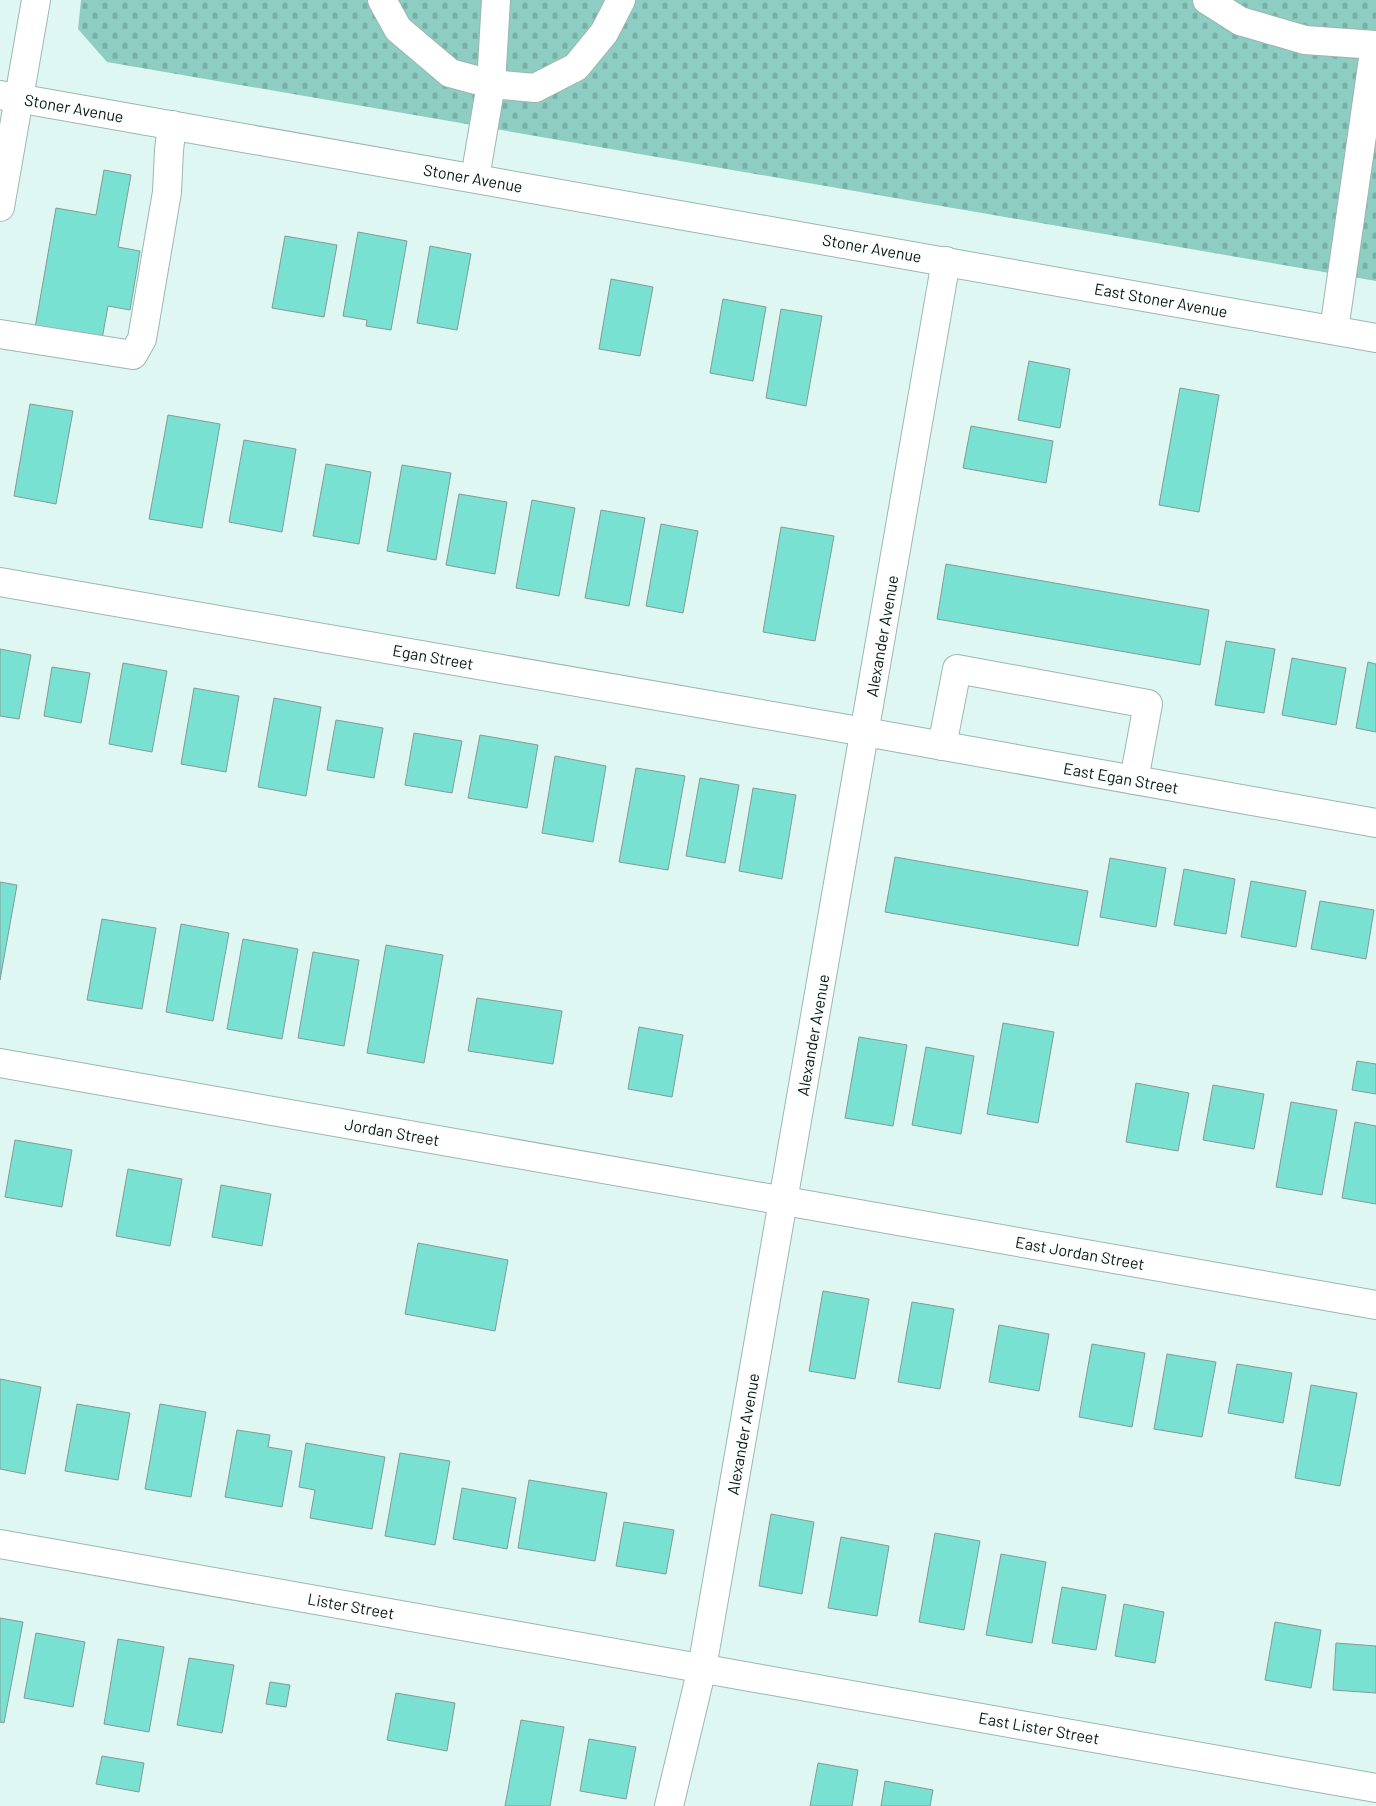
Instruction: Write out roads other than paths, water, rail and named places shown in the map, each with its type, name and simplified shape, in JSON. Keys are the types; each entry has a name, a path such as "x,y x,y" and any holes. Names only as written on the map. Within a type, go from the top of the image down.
{"street":[{"path":"0,208 10,96 36,0"},
{"path":"382,0 398,29 450,72 490,84 535,88 576,67 604,33 621,0"},
{"path":"475,178 490,84 496,0"},
{"path":"1207,0 1240,22 1305,40 1375,45 1334,330"},
{"name":"Stoner Avenue","path":"10,96 946,261"},
{"path":"0,334 133,355 142,339 168,192 169,150 172,125"},
{"name":"East Stoner Avenue","path":"946,261 1376,338"},
{"name":"Alexander Avenue","path":"669,1806 702,1668 946,261"},
{"name":"Egan Street","path":"0,582 865,732"},
{"path":"942,746 957,669 1148,704 1134,780"},
{"name":"East Egan Street","path":"865,732 1376,823"},
{"name":"Jordan Street","path":"0,1063 784,1201"},
{"name":"East Jordan Street","path":"784,1201 1376,1306"},
{"name":"Lister Street","path":"0,1544 702,1668"},
{"name":"East Lister Street","path":"702,1668 1376,1788"}]}
